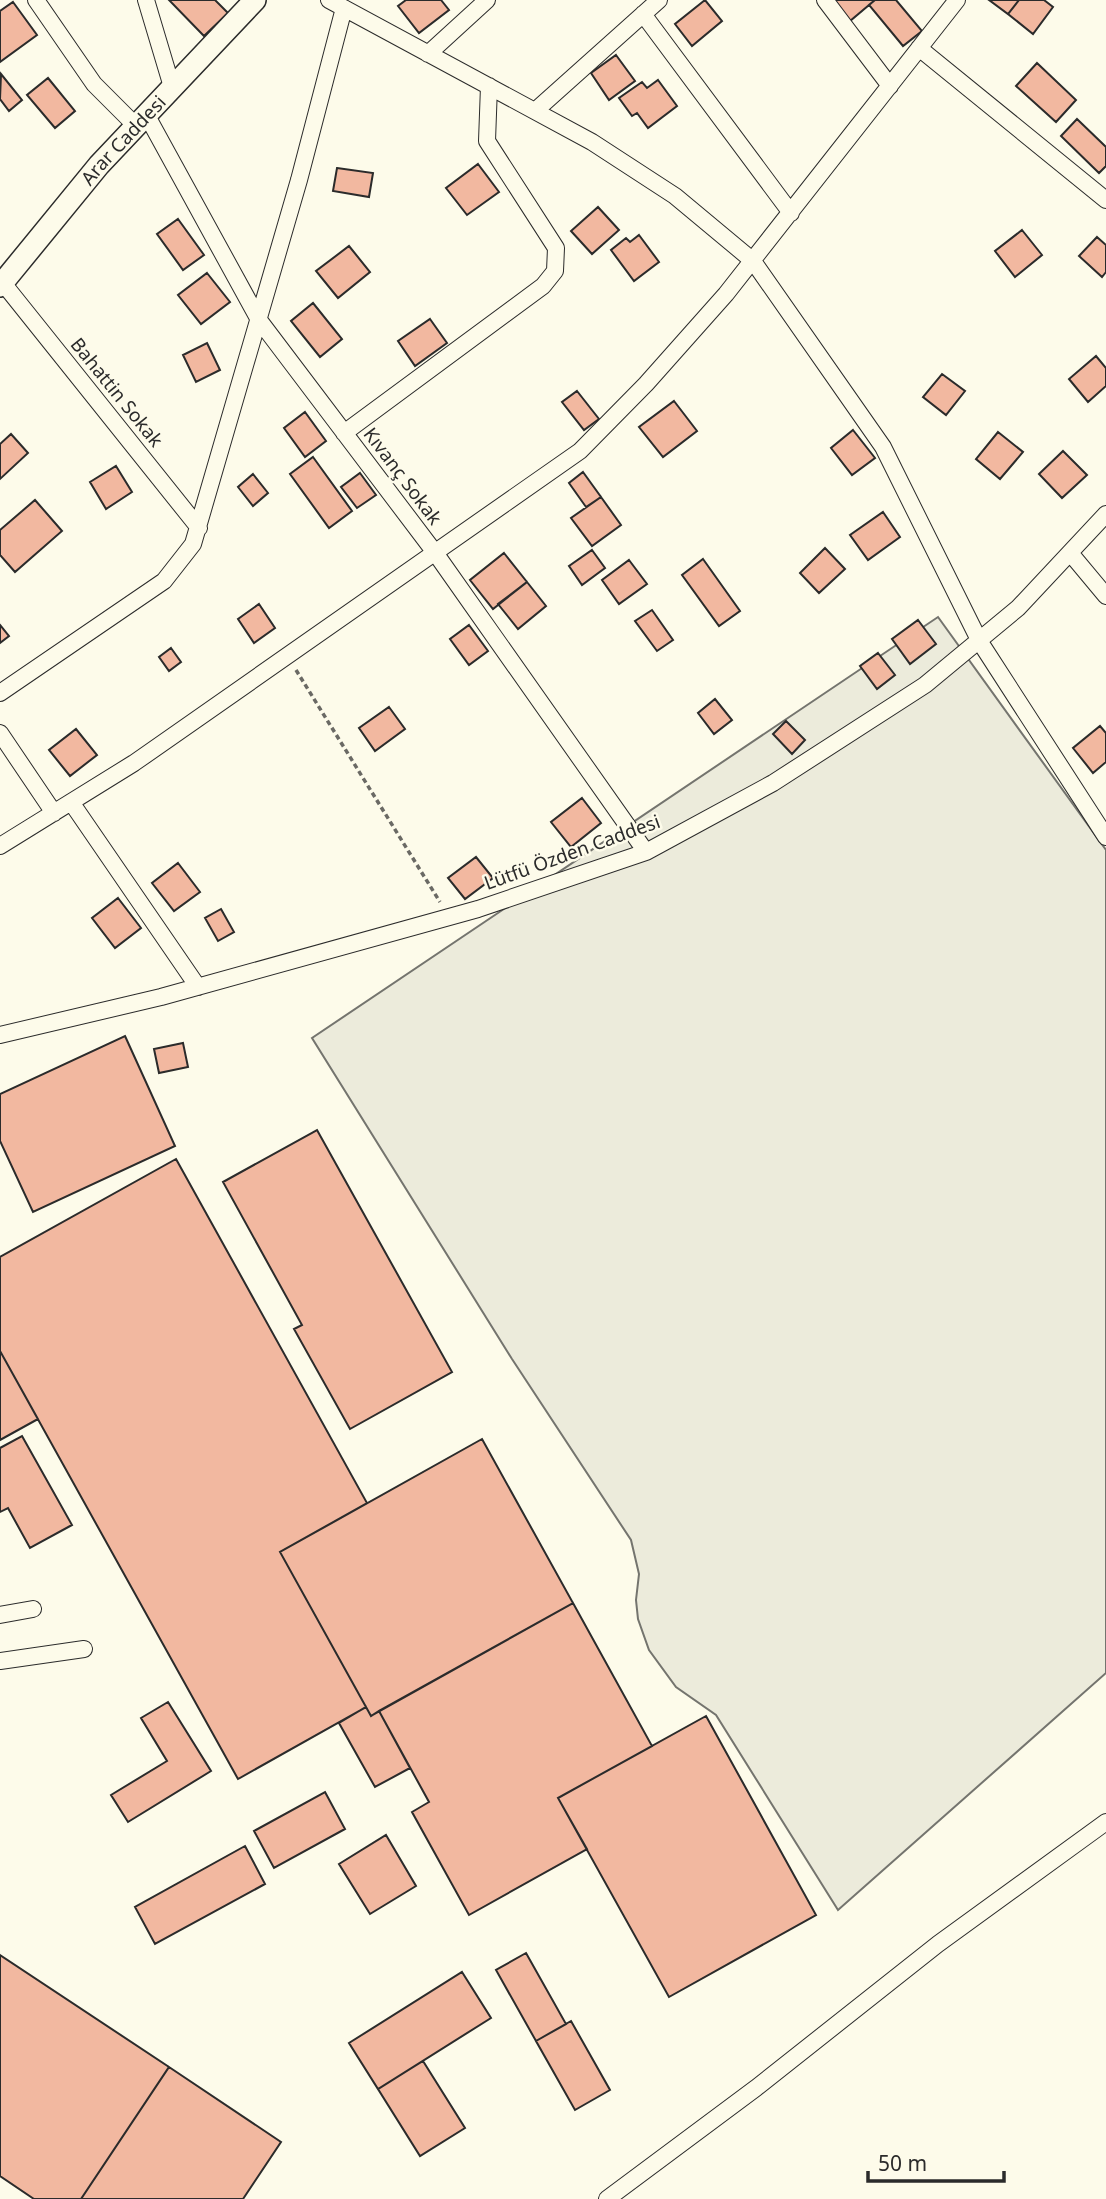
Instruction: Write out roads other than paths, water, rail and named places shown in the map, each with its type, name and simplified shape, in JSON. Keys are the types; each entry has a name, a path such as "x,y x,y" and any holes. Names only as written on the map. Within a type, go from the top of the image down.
{"street":[{"name":"Kıvanç Sokak","path":"36,0 94,83 140,120 259,320 436,554 646,852"},
{"path":"146,0 172,87"},
{"name":"Arar Caddesi","path":"1,284 62,208 140,120 255,0"},
{"path":"329,0 535,111 634,168 705,219 753,261 883,447 980,642 1106,837"},
{"path":"428,54 487,0"},
{"path":"535,111 659,0"},
{"path":"825,0 890,86"},
{"path":"0,846 134,763 580,451 687,340 753,261 957,0"},
{"path":"0,693 164,581 184,558 199,528 344,8"},
{"path":"643,14 791,213"},
{"path":"919,48 1106,200"},
{"path":"344,433 543,286 555,271 556,248 486,141 489,86"},
{"name":"Bahattin Sokak","path":"1,284 199,528"},
{"name":"Lütfü Özden Caddesi","path":"0,1035 198,987 449,917 646,852 707,821 837,744 925,685 980,642 1070,554 1106,514"},
{"path":"1070,554 1106,596"},
{"path":"0,733 54,813"},
{"path":"71,802 198,987"},
{"path":"0,1615 33,1609"},
{"path":"0,1661 84,1648"},
{"path":"607,2199 756,2088 938,1944 1106,1822"}]}
